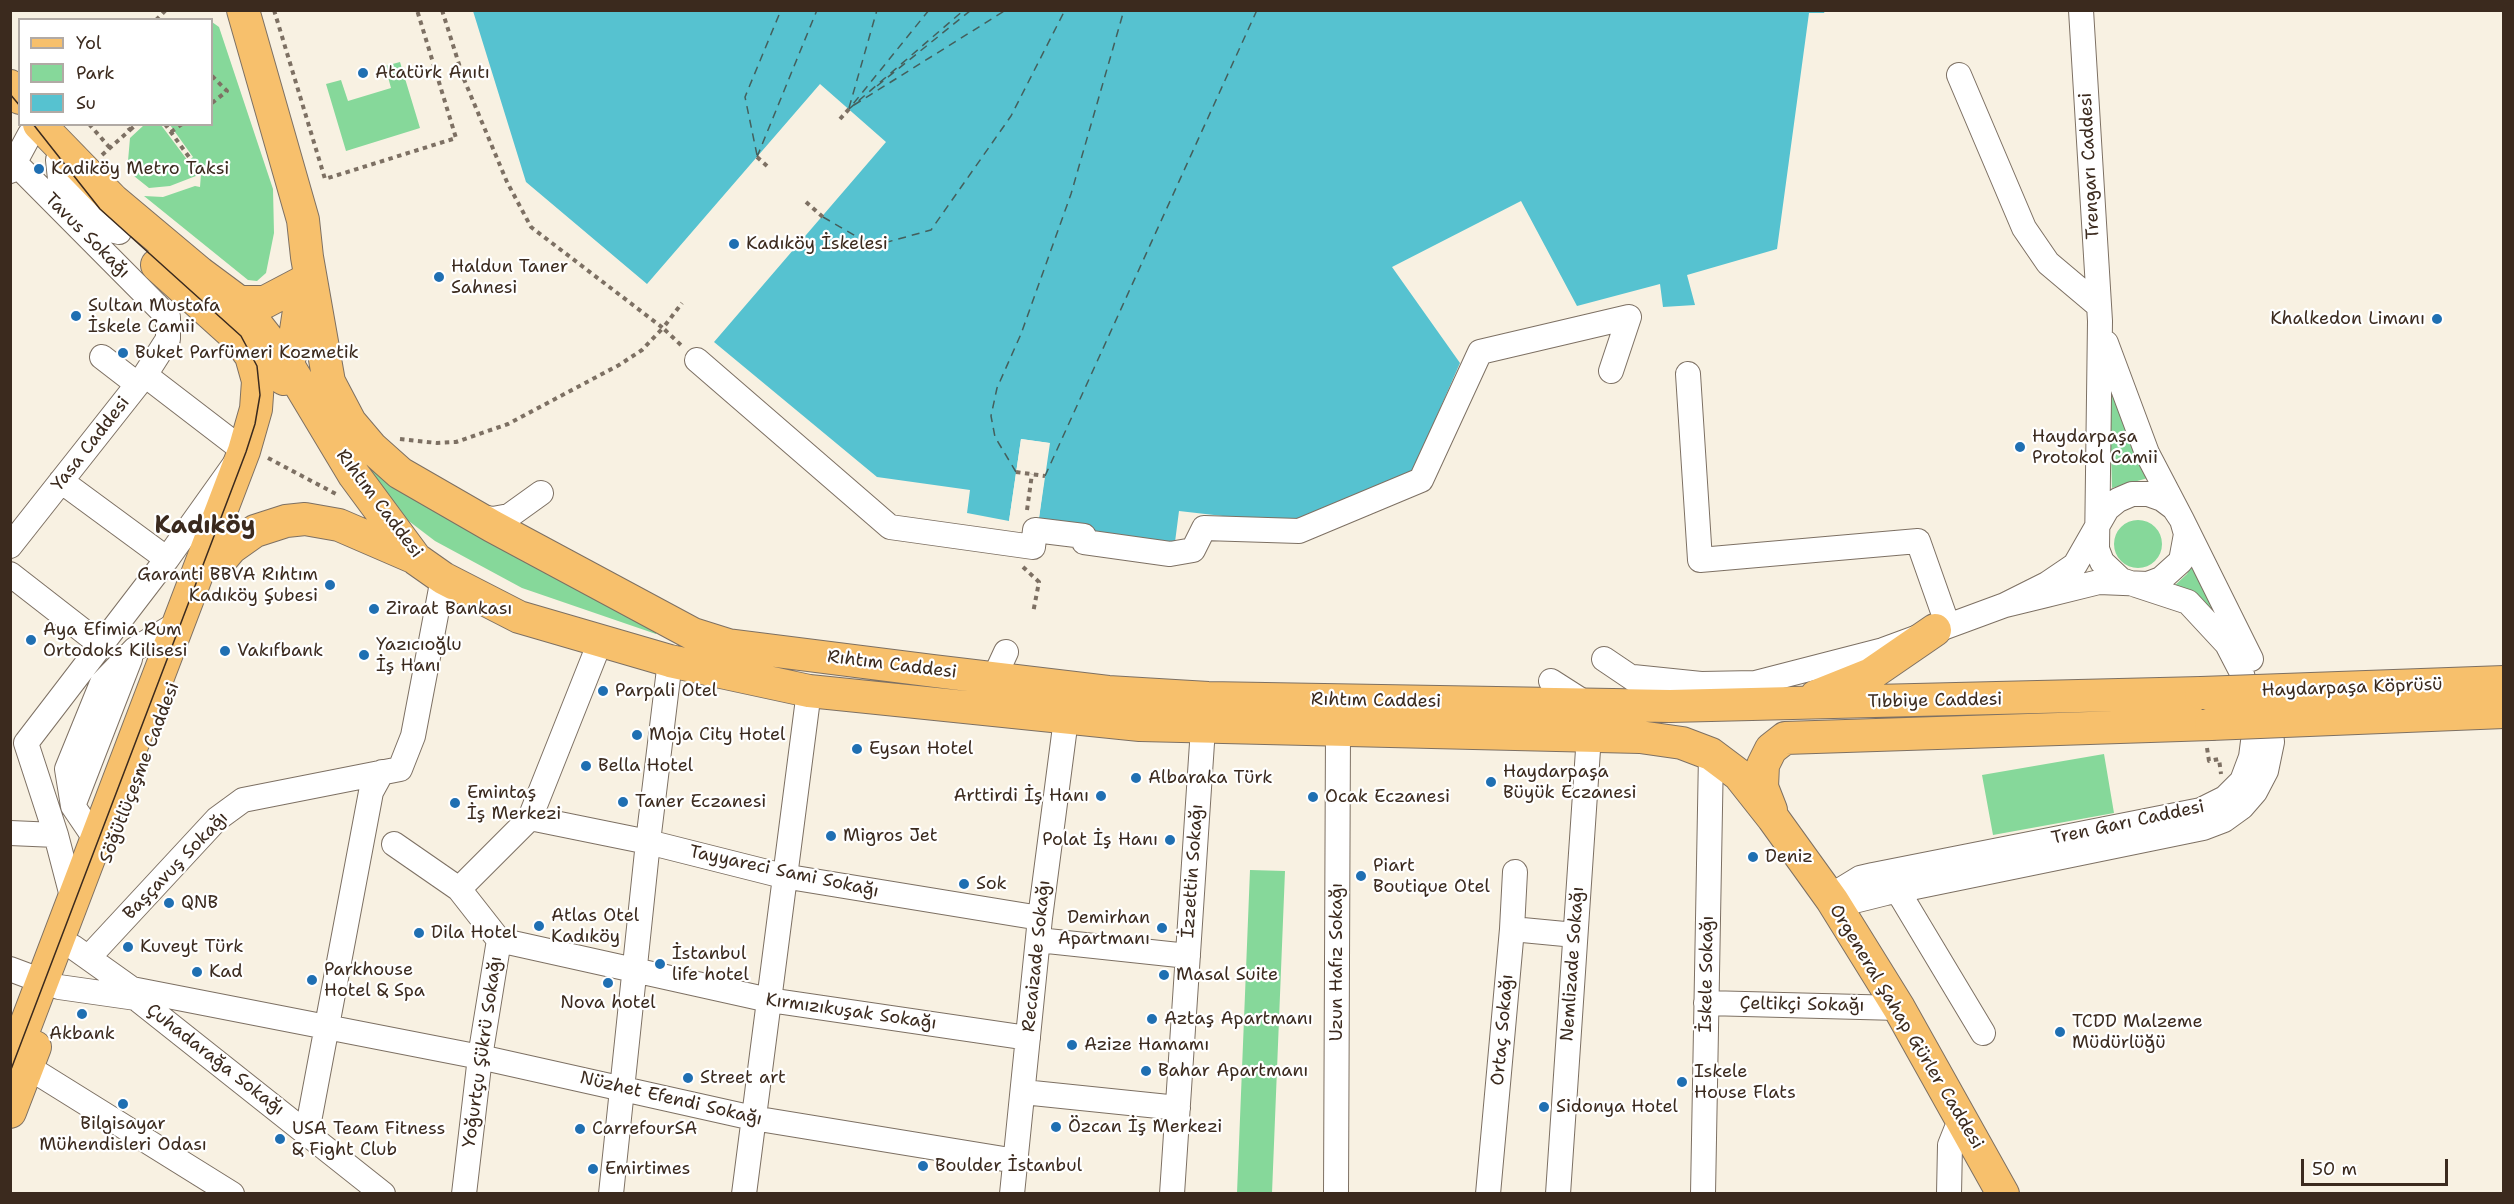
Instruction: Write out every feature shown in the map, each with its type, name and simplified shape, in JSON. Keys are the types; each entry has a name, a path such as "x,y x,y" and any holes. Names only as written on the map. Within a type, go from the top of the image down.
{"main road":[{"name":"Rıhtım Caddesi","path":"243,10 303,220 305,269 329,382 350,422 372,448 400,472 474,516 693,634 728,645 1000,665 1108,692 1209,698 1670,706"},
{"name":"Rıhtım Caddesi","path":"36,145 239,302 288,365 354,475 416,559 443,578 519,617 670,661 808,691 1066,719 1203,728 1640,737 1682,743 1711,754"},
{"name":"Söğütlüçeşme Caddesi","path":"10,1112 19,1067 50,984 73,900 178,623 256,455 258,381 251,356 238,338 97,212 36,145"},
{"name":"Rıhtım Caddesi","path":"288,365 305,269"},
{"path":"239,302 265,302 305,269"},
{"name":"Söğütlüçeşme Caddesi","path":"50,984 81,952 220,561 250,487 288,365"},
{"path":"220,561 231,548 255,531 286,521 305,519 339,525 416,559"},
{"path":"1798,703 1871,674 1942,628"},
{"name":"Haydarpaşa Köprüsü","path":"2201,693 2504,682"},
{"name":"Tıbbiye Caddesi","path":"1670,706 2201,693"},
{"path":"1773,818 1762,787 1763,765 1771,749 1785,738 2209,735 2504,712"},
{"name":"Orgeneral Şahap Gürler Caddesi","path":"1711,754 1739,775 1832,900 1899,1008 2003,1194"}],"street":[{"name":"Trengarı Caddesi","path":"2081,10 2099,313"},
{"path":"1959,75 2024,228 2048,263 2099,313"},
{"name":"Tavus Sokağı","path":"36,145 168,317 168,339"},
{"name":"Tren Garı Caddesi","path":"1633,677 1701,684 1755,683 1883,650 2005,605 2099,582 2148,584 2161,579 2176,566 2185,548 2186,534 2182,520 2147,453 2099,313"},
{"name":"Tren Garı Caddesi","path":"1892,881 2201,810 2225,798 2242,781 2251,758 2254,734 2249,700 2241,671 2226,644 2188,602 2121,580 2102,562 2096,535 2099,522 2099,313"},
{"path":"697,360 890,526 1033,547 1035,530 1084,536 1083,542 1170,554 1193,550 1204,528 1299,531 1421,480 1479,352 1629,317 1611,371"},
{"name":"Yasa Caddesi","path":"10,546 141,380 168,339"},
{"path":"102,357 256,455"},
{"path":"1688,374 1700,560 1918,541 1942,628"},
{"name":"Söğütlüçeşme Caddesi","path":"73,900 57,835 18,737 100,644 167,559 256,455"},
{"path":"61,481 167,559"},
{"path":"474,516 493,519 509,516 541,493"},
{"name":"Tren Garı Caddesi","path":"2005,605 2047,584 2075,565 2107,509 2118,500 2132,494 2148,494 2162,499 2174,508 2182,520"},
{"path":"1832,900 1850,902 1892,881 2203,828 2223,820 2242,807 2255,792 2266,771 2272,742 2271,717 2261,678 2182,520"},
{"path":"10,574 100,644"},
{"name":"Başçavuş Sokağı","path":"81,952 217,819 243,800 400,769 413,736 443,578"},
{"path":"96,840 73,806 67,769 102,683 135,649 178,623"},
{"path":"459,889 530,818 575,691 600,642"},
{"path":"1604,659 1633,677 1670,706"},
{"path":"611,1194 648,843 670,661"},
{"path":"927,704 936,693 929,661"},
{"path":"996,711 993,697 1000,665"},
{"path":"1551,681 1587,704"},
{"path":"744,1194 808,691"},
{"name":"Recaizade Sokağı","path":"1012,1194 1039,929 1066,719"},
{"name":"İzzettin Sokağı","path":"1172,1194 1203,728"},
{"name":"Uzun Hafız Sokağı","path":"1336,1194 1338,731"},
{"name":"Nemlizade Sokağı","path":"1558,1194 1589,735"},
{"name":"İskele Sokağı","path":"1703,1194 1711,754"},
{"path":"307,1132 371,792 382,772"},
{"name":"Tayyareci Sami Sokağı","path":"530,818 648,843 783,876 1039,929 1188,956"},
{"path":"10,833 57,835"},
{"name":"Yoğurtçu Şükrü Sokağı","path":"394,844 459,889 499,940 480,1057 464,1194"},
{"name":"Ortaç Sokağı","path":"1488,1194 1515,872"},
{"path":"1892,881 1983,1033"},
{"path":"1512,929 1575,935"},
{"name":"Kırmızıkuşak Sokağı","path":"499,940 769,1000 1028,1038"},
{"name":"Nüzhet Efendi Sokağı","path":"81,952 132,989 480,1057 753,1118 1016,1161"},
{"name":"Çuhadarağa Sokağı","path":"10,969 50,984 136,998 383,1194"},
{"name":"Çeltikçi Sokağı","path":"1706,1003 1899,1008"},
{"path":"19,1067 232,1194"},
{"path":"1023,1092 1178,1108"},
{"path":"1949,1194 1950,1145 1956,1130 1965,1124"}],"path":[{"path":"274,10 325,179 456,138 417,10"},
{"path":"442,10 463,77 507,182 531,227 663,328 697,360"},
{"path":"213,77 228,91 213,102"},
{"path":"840,119 849,109"},
{"path":"92,126 110,148"},
{"path":"127,126 130,130"},
{"path":"36,145 110,148 135,126"},
{"path":"166,126 189,157"},
{"path":"171,132 179,126"},
{"path":"757,157 767,166"},
{"path":"806,202 823,217"},
{"path":"393,441 402,438 437,443 456,442 508,424 620,365 642,350 682,303"},
{"path":"256,455 345,499"},
{"path":"1016,472 1045,476"},
{"path":"2209,735 2209,761 2219,759 2223,784"}],"green space":[{"path":"213,23 219,27 273,189 274,233 266,273 257,281 248,280 144,196 163,197 195,186 200,187 201,174 170,186 149,188 134,176 128,161 130,138 143,126 162,126 188,161 193,157 171,126 213,126"},
{"path":"400,62 420,128 346,151 326,84 341,80 348,101 391,88 385,66"},
{"path":"2109,379 2148,478 2112,488"},
{"path":"326,417 658,628 656,634 522,588 435,541 393,509"},
{"path":"2138,520 2155,527 2162,544 2155,561 2138,568 2121,561 2114,544 2121,527"},
{"path":"2193,563 2228,633 2173,587 2187,574"},
{"path":"2104,754 2114,813 1993,835 1982,775"},
{"path":"1250,870 1285,871 1272,1193 1237,1193"}],"water":[{"path":"473,11 1825,11 1824,13 1809,13 1777,249 1687,275 1695,305 1663,307 1660,284 1577,306 1521,201 1392,267 1460,363 1411,475 1293,524 1179,511 1175,542 1038,525 1049,443 1021,439 1009,521 967,513 970,490 877,477 714,342 886,142 820,84 647,284 526,182"}],"pier":[{"path":"1021,439 1050,443 1038,525 1035,524 1046,446 1023,442 1012,521 1009,521"}],"ferry route":[{"path":"757,155 745,97 781,10"},
{"path":"757,157 817,10"},
{"path":"849,108 877,10"},
{"path":"929,10 849,109 964,10"},
{"path":"877,86 971,10"},
{"path":"854,105 1006,10"},
{"path":"823,217 873,246 931,230 1011,116 1065,10"},
{"path":"1016,472 995,437 991,416 997,388 1021,334 1071,194 1124,10"},
{"path":"1045,476 1257,10"}],"tram line":[{"path":"10,94 18,104"},
{"path":"10,1072 246,452 255,424 260,395 257,366 241,336 100,209 35,126"}],"place":[{"name":"Atatürk Anıtı","path":"363,73"},
{"name":"Kadiköy Metro Taksi","path":"39,169"},
{"name":"Kadıköy İskelesi","path":"734,244"},
{"name":"Haldun Taner Sahnesi","path":"439,277"},
{"name":"Sultan Mustafa İskele Camii","path":"76,316"},
{"name":"Khalkedon Limanı","path":"2437,319"},
{"name":"Buket Parfümeri Kozmetik","path":"123,353"},
{"name":"Haydarpaşa Protokol Camii","path":"2020,447"},
{"name":"Garanti BBVA Rıhtım Kadıköy Şubesi","path":"330,585"},
{"name":"Ziraat Bankası","path":"374,609"},
{"name":"Aya Efimia Rum Ortodoks Kilisesi","path":"31,640"},
{"name":"Vakıfbank","path":"225,651"},
{"name":"Yazıcıoğlu İş Hanı","path":"364,655"},
{"name":"Parpali Otel","path":"603,691"},
{"name":"Moja City Hotel","path":"637,735"},
{"name":"Eysan Hotel","path":"857,749"},
{"name":"Bella Hotel","path":"586,766"},
{"name":"Albaraka Türk","path":"1136,778"},
{"name":"Haydarpaşa Büyük Eczanesi","path":"1491,782"},
{"name":"Arttirdi İş Hanı","path":"1101,796"},
{"name":"Ocak Eczanesi","path":"1313,797"},
{"name":"Taner Eczanesi","path":"623,802"},
{"name":"Emintaş İş Merkezi","path":"455,803"},
{"name":"Migros Jet","path":"831,836"},
{"name":"Polat İş Hanı","path":"1170,840"},
{"name":"Deniz","path":"1753,857"},
{"name":"Piart Boutique Otel","path":"1361,876"},
{"name":"Sok","path":"964,884"},
{"name":"QNB","path":"169,903"},
{"name":"Atlas Otel Kadıköy","path":"539,926"},
{"name":"Demirhan Apartmanı","path":"1162,928"},
{"name":"Dila Hotel","path":"419,933"},
{"name":"Kuveyt Türk","path":"128,947"},
{"name":"İstanbul life hotel","path":"660,964"},
{"name":"Kad","path":"197,972"},
{"name":"Masal Suite","path":"1164,975"},
{"name":"Parkhouse Hotel & Spa","path":"312,980"},
{"name":"Nova hotel","path":"608,983"},
{"name":"Akbank","path":"82,1014"},
{"name":"Aztaş Apartmanı","path":"1152,1019"},
{"name":"TCDD Malzeme Müdürlüğü","path":"2060,1032"},
{"name":"Azize Hamamı","path":"1072,1045"},
{"name":"Bahar Apartmanı","path":"1146,1071"},
{"name":"Street art","path":"688,1078"},
{"name":"Iskele House Flats","path":"1682,1082"},
{"name":"Bilgisayar Mühendisleri Odası","path":"123,1104"},
{"name":"Sidonya Hotel","path":"1544,1107"},
{"name":"Özcan İş Merkezi","path":"1056,1127"},
{"name":"CarrefourSA","path":"580,1129"},
{"name":"USA Team Fitness & Fight Club","path":"280,1139"},
{"name":"Boulder İstanbul","path":"923,1166"},
{"name":"Emirtimes","path":"593,1169"}],"district":[{"name":"Kadıköy","path":"205,527"}]}
